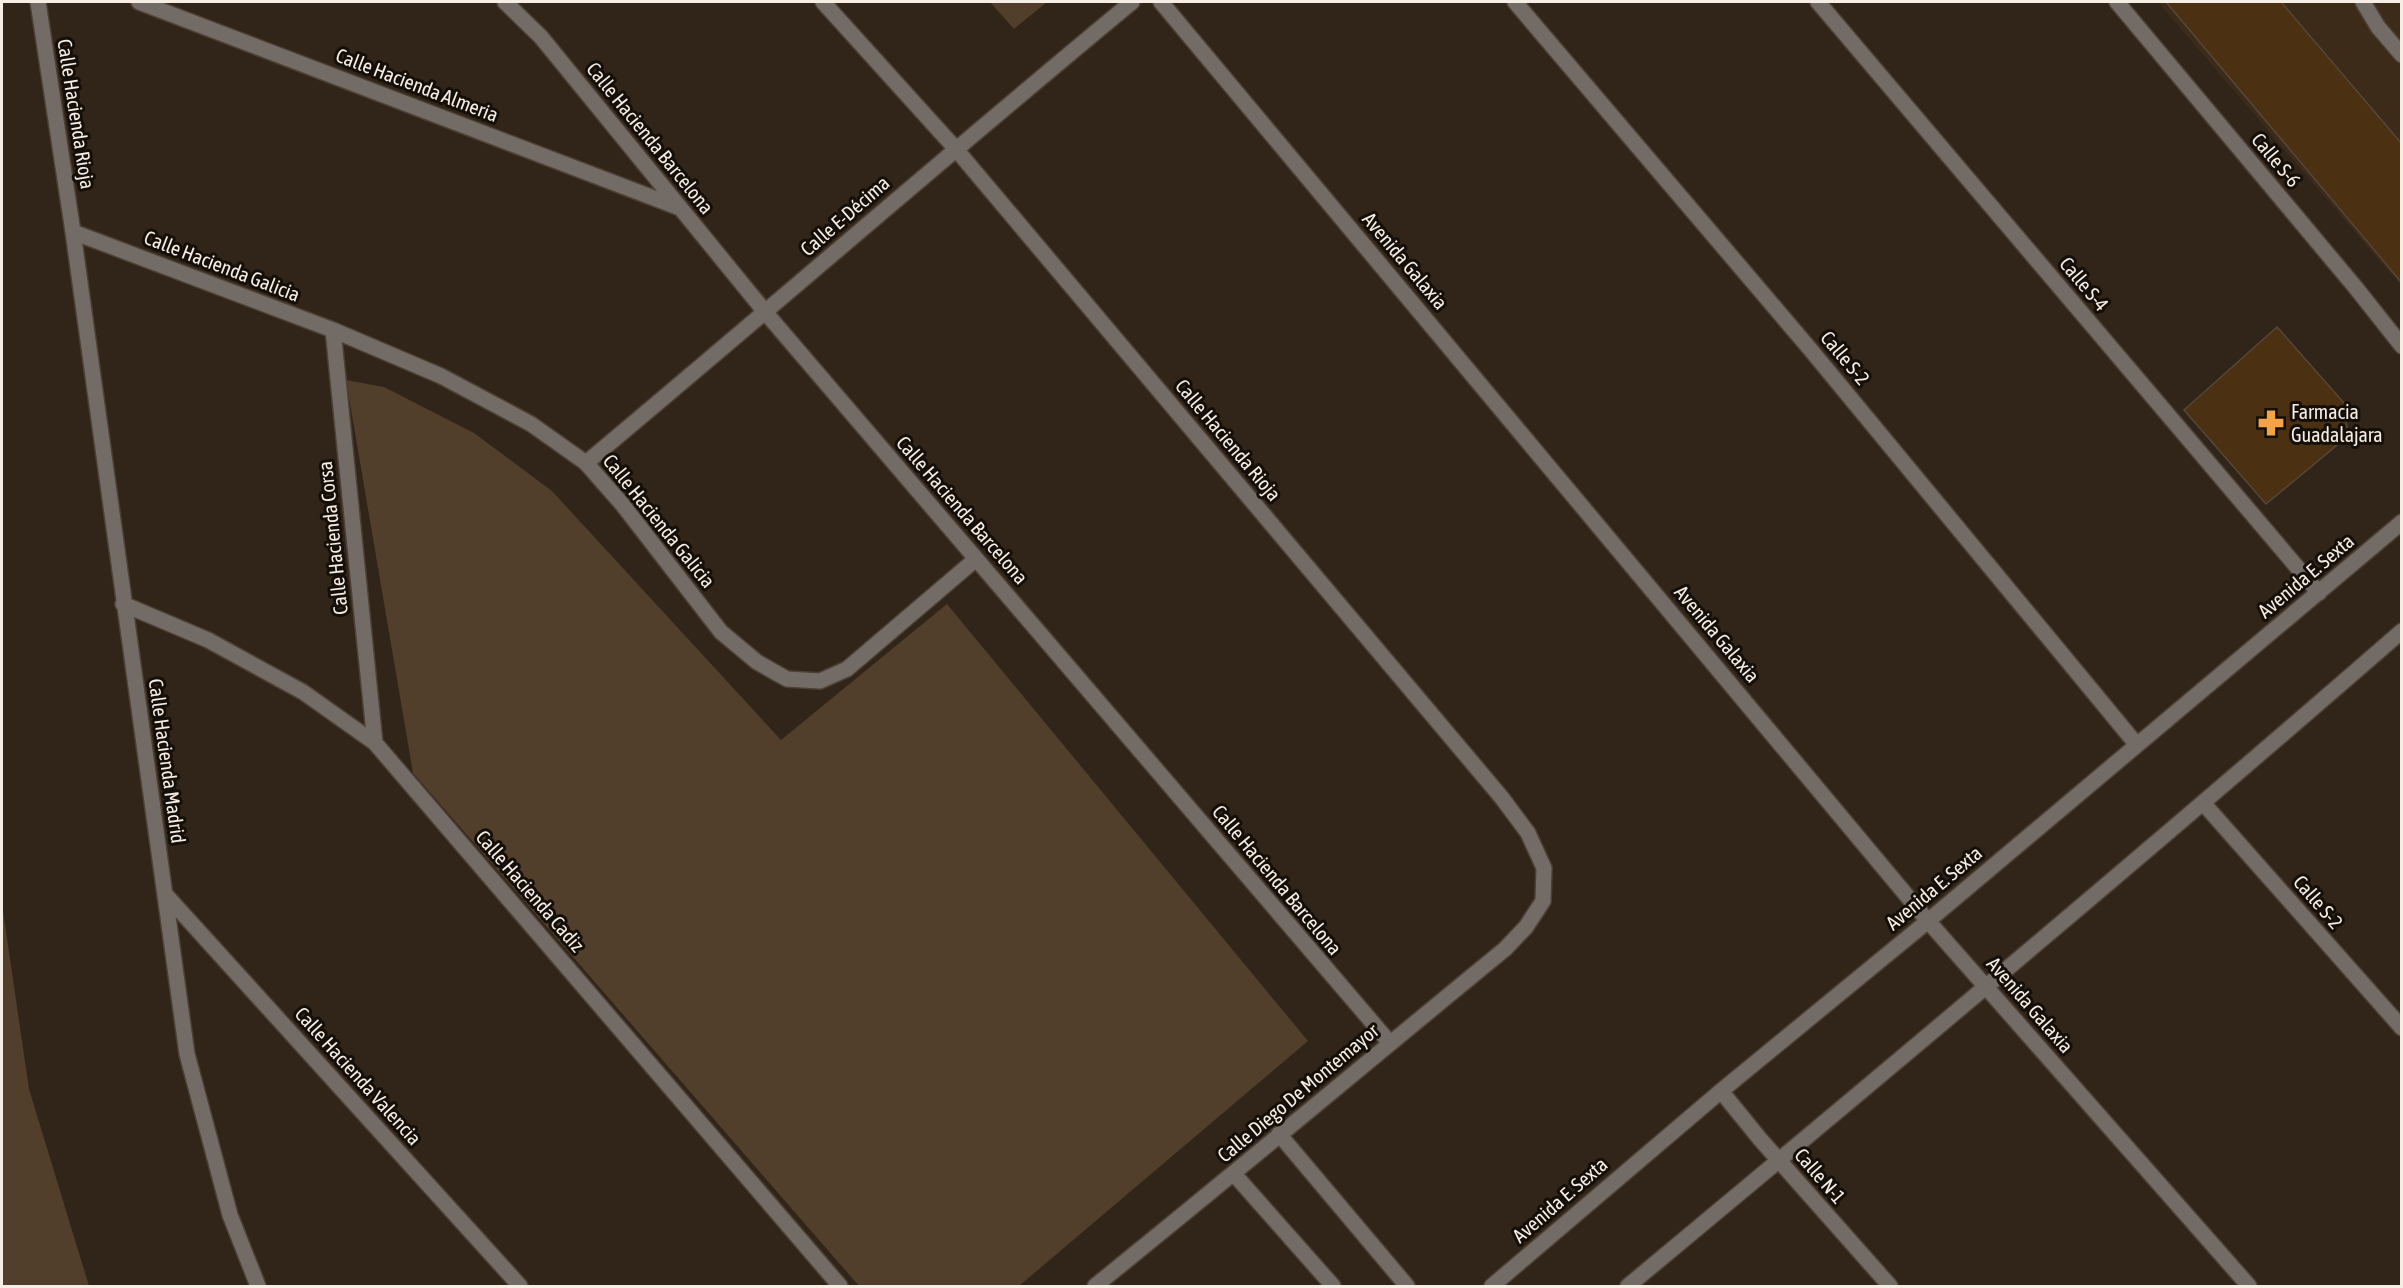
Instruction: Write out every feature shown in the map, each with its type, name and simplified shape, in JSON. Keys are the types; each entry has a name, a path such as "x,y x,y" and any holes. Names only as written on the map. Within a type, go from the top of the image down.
{"street":[{"name":"Calle Hacienda Rioja","path":"38,2 73,232"},
{"name":"Calle Hacienda Almeria","path":"139,2 681,209"},
{"name":"Calle Hacienda Barcelona","path":"505,2 541,37 766,313 1390,1044"},
{"name":"Calle Hacienda Rioja","path":"823,2 955,148 1502,798 1528,833 1544,868 1543,901 1526,927"},
{"name":"Calle E-Décima","path":"586,463 766,313 955,148 1132,2"},
{"name":"Avenida Galaxia","path":"1161,2 1929,921 2249,1287"},
{"name":"Calle S-2","path":"1515,2 1810,349 2137,746"},
{"name":"Calle S-4","path":"1818,2 2319,593"},
{"name":"Calle S-6","path":"2117,2 2402,346"},
{"path":"2363,2 2378,27 2402,55"},
{"name":"Calle Hacienda Galicia","path":"73,232 333,330 441,376 531,424 586,463 622,504 721,632 757,662 787,679 820,681 847,669 976,559"},
{"name":"Calle Hacienda Madrid","path":"73,232 187,1054 230,1215 258,1287"},
{"name":"Calle Hacienda Corsa","path":"333,330 375,742"},
{"name":"Avenida E. Sexta","path":"1492,1287 1720,1091 1929,921 2402,522"},
{"name":"Calle Hacienda Cadiz","path":"123,604 208,640 303,692 375,742 840,1287"},
{"path":"1629,1287 2204,804 2401,631"},
{"name":"Calle S-2","path":"2204,804 2402,1028"},
{"name":"Calle Hacienda Valencia","path":"165,894 519,1287"},
{"name":"Calle Diego De Montemayor","path":"1095,1287 1505,949 1526,927"},
{"name":"Calle N-1","path":"1720,1091 1890,1287"},
{"path":"1279,1134 1407,1287"},
{"path":"1234,1174 1333,1287"}],"shaded area":[{"path":"990,2 1047,2 1014,29"},
{"path":"2158,2 2401,2 2401,286"},
{"path":"346,380 384,387 474,433 552,491 781,740 947,604 1308,1041 1019,1286 859,1286 413,773"},
{"path":"2,904 29,1089 89,1286 2,1286"}],"building":[{"path":"2166,2 2281,2 2402,144 2402,283"},
{"name":"Farmacia Guadalajara","path":"2277,327 2344,403 2348,436 2266,504 2184,410"}],"place":[{"name":"Farmacia Guadalajara","path":"2271,423"}]}
